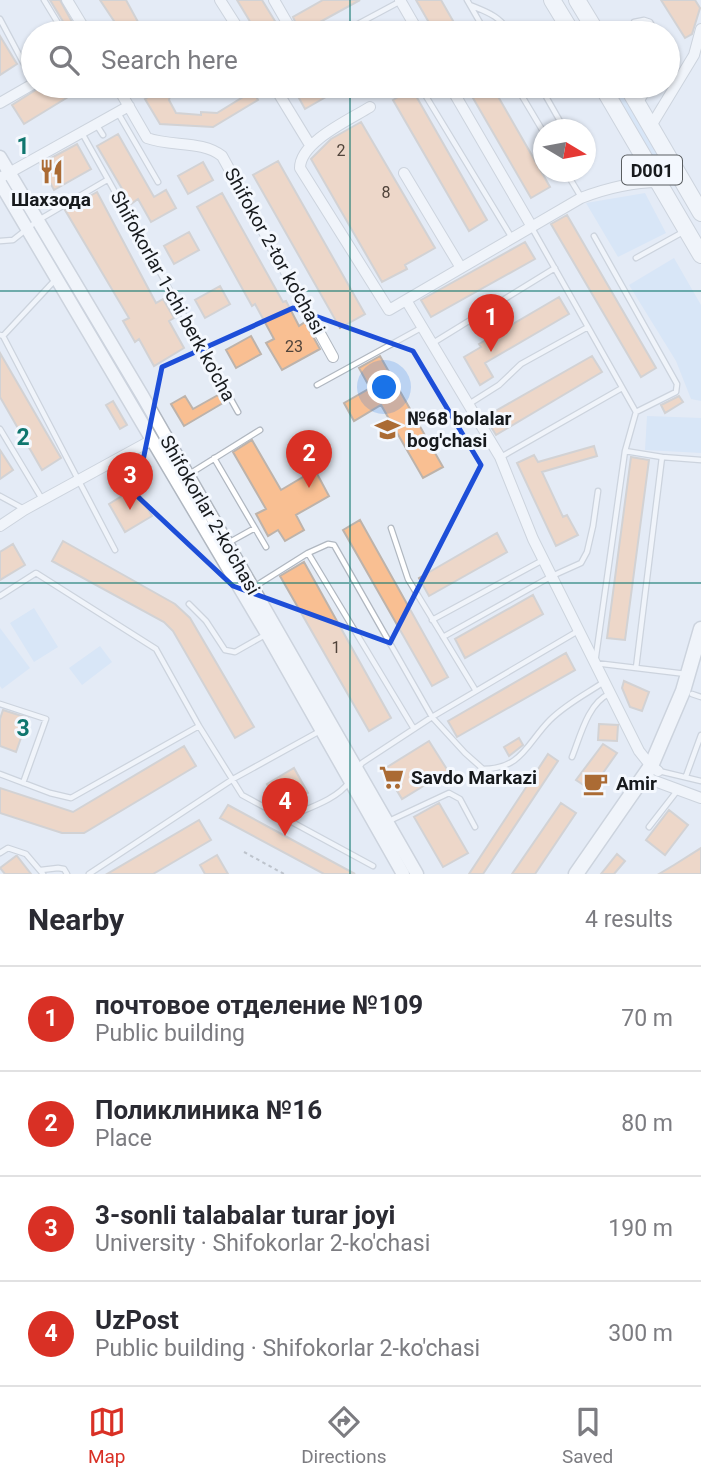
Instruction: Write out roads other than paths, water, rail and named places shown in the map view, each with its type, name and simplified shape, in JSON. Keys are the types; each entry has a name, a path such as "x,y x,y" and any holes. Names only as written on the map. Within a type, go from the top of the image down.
{"highway":[{"path":"552,0 565,21"},
{"path":"578,0 590,21"},
{"name":"D001","path":"610,98 693,235 701,255"},
{"name":"D001","path":"634,98 701,213"},
{"path":"659,182 677,172"}],"main road":[{"path":"692,694 688,674 701,629"},
{"path":"585,874 651,774 692,694 701,663"},
{"path":"576,874 651,774"}],"street":[{"path":"67,0 80,21"},
{"path":"220,0 233,21"},
{"path":"275,0 286,21"},
{"path":"400,1 412,21"},
{"path":"680,78 694,55 701,29"},
{"path":"0,103 21,90"},
{"name":"Shifokor 2-tor ko'chasi","path":"124,98 147,138 205,148 222,156 333,357"},
{"path":"281,98 310,145"},
{"path":"457,98 532,227"},
{"path":"650,126 667,98"},
{"path":"3,178 129,106"},
{"path":"370,107 310,145 300,161 300,168 389,310 581,198 606,188 640,182 659,182"},
{"name":"Shifokorlar 2-ko'chasi","path":"0,157 3,178 142,395 227,544 267,634 326,727"},
{"path":"404,173 461,268"},
{"name":"Shifokorlar 2-ko'chasi","path":"32,225 55,279 247,592 326,727 403,874"},
{"path":"406,300 500,457 544,560 651,774 677,790 701,798"},
{"path":"0,526 24,510 152,440"},
{"name":"Shifokorlar 2-ko'chasi","path":"353,775 387,823 417,874"}],"lane":[{"path":"44,0 57,21"},
{"path":"363,21 400,1"},
{"path":"468,3 479,21"},
{"path":"468,3 502,21"},
{"path":"0,19 21,59"},
{"path":"427,98 512,238"},
{"path":"523,98 536,119"},
{"path":"547,98 559,119"},
{"path":"639,106 644,98"},
{"path":"117,112 158,182"},
{"path":"96,124 103,135"},
{"name":"Shifokorlar 1-chi berk ko'cha","path":"81,132 238,412"},
{"path":"0,241 13,240 32,225 108,180"},
{"path":"572,182 581,198"},
{"path":"532,227 636,412 625,451 595,663 688,674"},
{"path":"636,258 693,235"},
{"path":"594,236 677,384 676,392 636,412"},
{"path":"432,343 555,268"},
{"path":"55,279 2,336 115,550"},
{"path":"317,386 422,327"},
{"path":"468,404 499,385 521,364 588,327"},
{"path":"500,457 622,388"},
{"path":"0,429 43,500"},
{"path":"187,475 260,430"},
{"path":"625,451 701,460"},
{"path":"214,457 266,547"},
{"path":"636,668 662,457"},
{"path":"443,637 552,576 581,563 587,552 598,491"},
{"path":"0,496 24,510"},
{"path":"227,544 255,528"},
{"path":"391,528 408,579 476,691"},
{"path":"247,592 308,553 328,544 334,545 432,717 465,753 480,767 487,769 521,757 549,721 604,681"},
{"path":"308,553 415,729"},
{"path":"432,620 544,560"},
{"path":"0,596 36,573 156,649 242,795 373,866"},
{"path":"188,604 206,621 225,650 235,652 267,634"},
{"path":"286,818 345,788 362,763 432,717 579,631"},
{"path":"572,757 594,707 601,697 610,693"},
{"path":"0,704 46,719 23,783"},
{"path":"0,774 71,798 199,726"},
{"path":"89,874 233,779 326,727"},
{"path":"685,776 701,735"},
{"path":"651,774 685,776 701,781"},
{"path":"649,827 677,790"},
{"path":"387,823 449,793 460,799 475,827"},
{"path":"0,853 8,848 26,853 42,872 58,867 64,869 67,874"}],"place":[{"name":"Шахзода","path":"51,171"},
{"name":"почтовое отделение №109","path":"491,352"},
{"name":"№68 bolalar bog'chasi","path":"387,429"},
{"name":"Поликлиника №16","path":"309,488"},
{"name":"3-sonli talabalar turar joyi","path":"130,510"},
{"name":"Savdo Markazi","path":"391,777"},
{"name":"Amir","path":"596,783"},
{"name":"UzPost","path":"285,836"}]}
